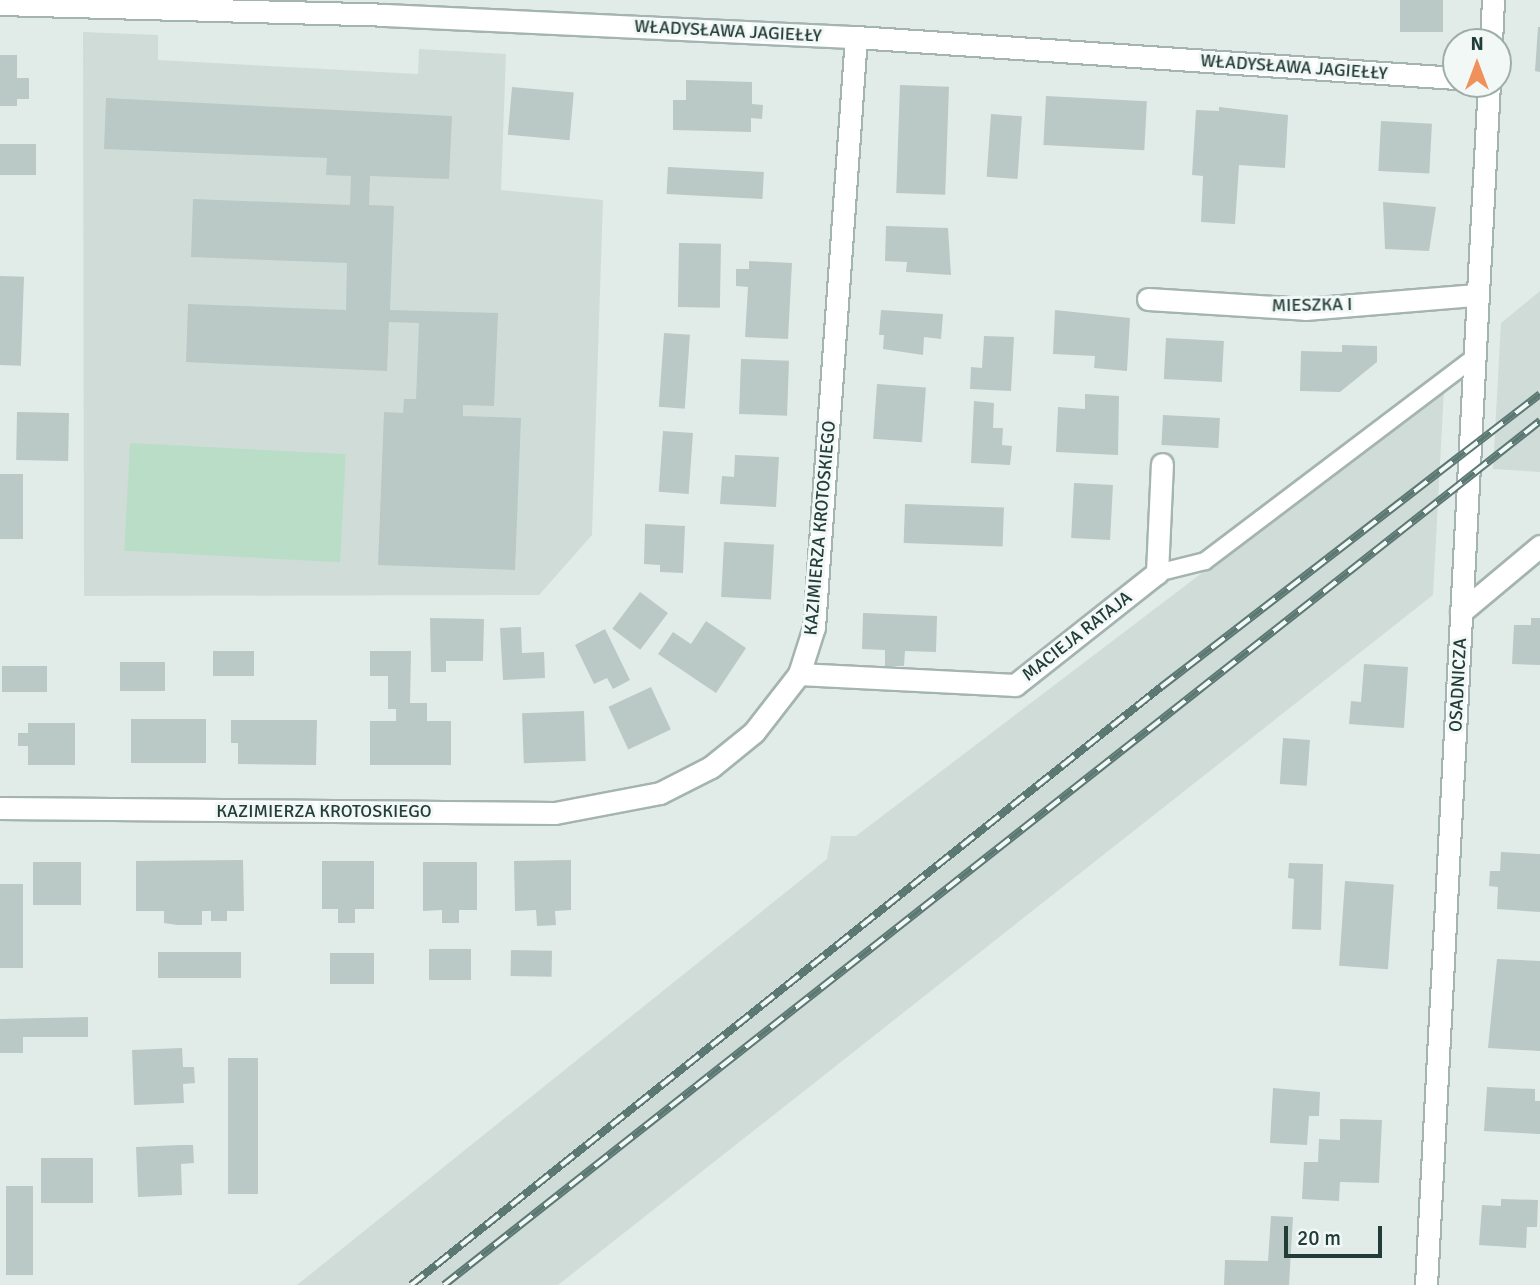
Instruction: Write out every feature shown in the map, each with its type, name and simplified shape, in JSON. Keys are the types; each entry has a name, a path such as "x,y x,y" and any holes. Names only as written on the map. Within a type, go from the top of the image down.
{"street":[{"path":"1492,28 1493,0"},
{"name":"WŁADYSŁAWA JAGIEŁŁY","path":"0,4 386,7 1442,77"},
{"name":"KAZIMIERZA KROTOSKIEGO","path":"0,808 555,813 631,801 660,793 711,766 754,733 799,674 814,627 856,37"},
{"name":"OSADNICZA","path":"1426,1285 1472,359 1488,98"},
{"name":"MIESZKA I","path":"1149,299 1305,309 1476,295"},
{"path":"1157,573 1162,464"},
{"path":"1461,612 1540,545"},
{"name":"MACIEJA RATAJA","path":"799,674 1015,685 1157,573"}],"lane":[{"path":"1157,573 1205,561 1472,359"}],"shaded area":[{"path":"83,32 158,35 158,60 418,74 419,49 506,54 501,190 603,200 592,535 539,595 84,596"},
{"path":"1540,291 1540,472 1493,469 1501,323"},
{"path":"1444,389 1433,595 558,1285 297,1285 827,859 831,836 856,836"}],"green space":[{"path":"130,443 346,454 340,562 124,551"}],"building":[{"path":"1400,0 1443,0 1442,32 1400,32"},
{"path":"1540,27 1540,72 1535,71"},
{"path":"0,55 17,55 17,78 29,78 29,99 17,99 17,106 0,106"},
{"path":"686,80 752,82 752,104 763,105 762,119 751,118 751,132 673,130 673,100 686,100"},
{"path":"900,85 949,87 945,195 896,193"},
{"path":"512,87 574,92 570,140 508,135"},
{"path":"1046,96 1147,101 1144,150 1043,145"},
{"path":"106,98 452,116 449,179 370,176 369,205 394,206 390,310 498,313 494,406 463,405 463,416 521,418 515,570 378,565 384,412 403,413 404,399 416,399 419,323 389,322 387,371 186,362 188,304 346,310 347,263 191,257 193,199 350,205 351,176 326,175 327,158 104,149"},
{"path":"1219,107 1288,115 1285,168 1239,165 1235,224 1201,222 1203,176 1192,175 1196,110 1219,111"},
{"path":"991,114 1022,116 1018,179 987,177"},
{"path":"1381,121 1432,124 1429,174 1378,171"},
{"path":"0,144 36,144 36,175 0,175"},
{"path":"668,167 764,172 762,199 667,194"},
{"path":"1383,202 1436,207 1429,251 1385,249"},
{"path":"886,226 948,228 951,275 906,272 907,262 885,261"},
{"path":"679,243 721,244 720,308 678,307"},
{"path":"749,261 792,263 788,339 745,337 748,287 736,286 736,269 749,269"},
{"path":"0,276 24,277 21,366 0,365"},
{"path":"881,310 943,314 941,339 924,337 923,355 883,349 884,335 879,335"},
{"path":"1055,310 1130,318 1127,371 1094,368 1095,356 1053,354"},
{"path":"664,333 690,335 685,409 659,407"},
{"path":"984,336 1014,337 1011,391 970,389 971,367 982,368"},
{"path":"1166,338 1224,341 1222,382 1164,379"},
{"path":"1342,345 1377,346 1377,362 1340,392 1300,391 1301,351 1342,352"},
{"path":"741,359 789,361 787,416 739,414"},
{"path":"877,384 926,387 922,442 873,439"},
{"path":"1085,394 1119,396 1118,455 1056,452 1058,407 1085,409"},
{"path":"974,401 994,403 993,428 1003,428 1002,445 1012,446 1010,465 971,463"},
{"path":"17,412 69,413 68,461 16,460"},
{"path":"1163,415 1220,418 1218,448 1161,445"},
{"path":"663,431 693,433 689,494 659,492"},
{"path":"735,455 779,457 776,507 720,504 722,476 734,477"},
{"path":"0,474 23,474 23,539 0,539"},
{"path":"1074,483 1113,485 1110,540 1071,538"},
{"path":"905,504 1004,507 1003,546 904,543"},
{"path":"645,524 685,526 683,573 660,572 660,565 644,564"},
{"path":"724,542 774,545 771,600 721,597"},
{"path":"640,592 668,613 640,650 612,629"},
{"path":"863,613 937,616 936,652 905,651 904,666 885,666 885,650 862,649"},
{"path":"430,618 484,619 483,661 446,661 446,672 431,672"},
{"path":"1531,618 1540,618 1540,665 1512,664 1514,625 1531,625"},
{"path":"706,621 746,648 716,693 658,654 673,632 691,644"},
{"path":"521,627 522,653 544,652 545,678 503,680 500,628"},
{"path":"605,629 630,680 613,689 607,678 594,684 575,645"},
{"path":"213,651 254,651 254,676 213,676"},
{"path":"370,651 411,651 410,703 427,703 427,721 451,721 451,765 370,765 370,721 396,721 396,709 388,709 388,676 370,676"},
{"path":"120,662 165,662 165,691 120,691"},
{"path":"1364,664 1408,667 1404,728 1349,724 1351,701 1361,702"},
{"path":"2,666 47,666 47,692 2,692"},
{"path":"651,687 671,730 628,749 608,707"},
{"path":"584,711 586,761 524,763 522,713"},
{"path":"131,719 206,719 206,763 131,763"},
{"path":"231,720 317,720 316,765 238,764 238,743 231,743"},
{"path":"28,723 75,723 75,765 28,765 28,746 18,746 18,733 28,733"},
{"path":"1283,738 1310,740 1307,786 1280,784"},
{"path":"1501,852 1540,854 1540,912 1497,909 1498,887 1489,886 1490,871 1500,871"},
{"path":"243,860 244,911 227,911 227,921 211,921 211,911 202,911 202,925 177,925 164,923 164,911 136,911 136,861"},
{"path":"571,860 571,910 555,911 556,925 537,926 536,910 515,911 514,861"},
{"path":"322,861 374,861 374,909 355,909 355,923 338,923 338,909 322,909"},
{"path":"33,862 81,862 81,905 33,905"},
{"path":"423,862 477,862 477,910 459,910 459,923 442,923 442,910 423,911"},
{"path":"1289,863 1323,864 1321,930 1292,929 1294,879 1288,878"},
{"path":"1345,881 1394,884 1388,969 1339,966"},
{"path":"0,884 23,884 23,968 0,968"},
{"path":"429,949 471,949 471,980 429,980"},
{"path":"511,950 552,951 552,977 511,976"},
{"path":"158,952 241,952 241,978 158,978"},
{"path":"330,953 374,953 374,984 330,984"},
{"path":"1497,959 1540,961 1540,1051 1488,1048"},
{"path":"88,1017 88,1037 23,1037 23,1053 0,1053 0,1019"},
{"path":"182,1048 183,1067 194,1067 195,1083 183,1084 184,1103 134,1105 132,1050"},
{"path":"228,1058 258,1058 258,1194 228,1194"},
{"path":"1487,1087 1535,1089 1535,1101 1540,1101 1540,1134 1484,1131"},
{"path":"1273,1088 1320,1092 1319,1116 1309,1116 1307,1145 1270,1143"},
{"path":"1340,1119 1382,1120 1379,1183 1340,1182 1339,1201 1302,1199 1304,1162 1318,1162 1319,1139 1340,1140"},
{"path":"193,1145 194,1163 181,1164 182,1195 138,1197 136,1147"},
{"path":"41,1158 93,1158 93,1203 41,1203"},
{"path":"6,1186 33,1186 33,1275 6,1275"},
{"path":"1501,1199 1538,1200 1537,1227 1527,1227 1526,1248 1479,1245 1482,1205 1501,1206"},
{"path":"1271,1216 1293,1217 1289,1285 1224,1285 1225,1260 1268,1261"}],"railway":[{"path":"411,1285 1161,687 1540,394"},
{"path":"444,1285 1540,421"}]}
